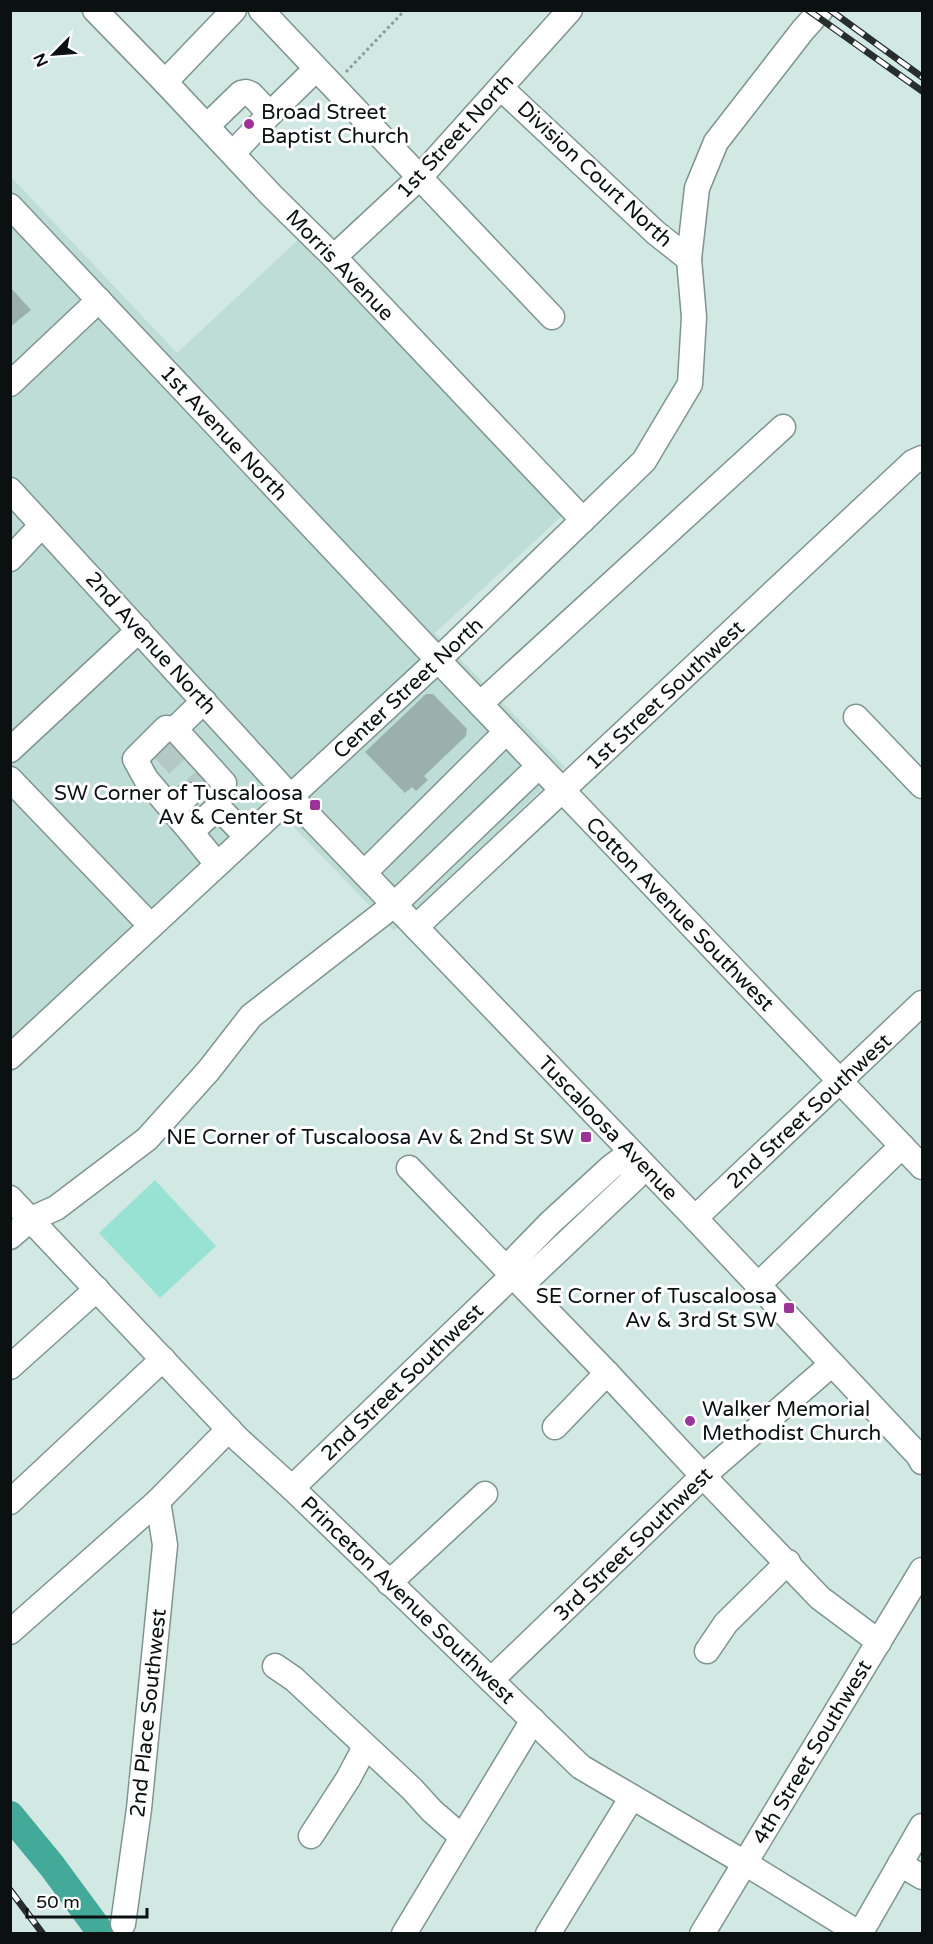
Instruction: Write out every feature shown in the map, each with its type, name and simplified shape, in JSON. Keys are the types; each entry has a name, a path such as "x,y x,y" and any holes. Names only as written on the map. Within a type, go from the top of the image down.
{"street":[{"name":"Morris Avenue","path":"95,10 334,257 583,520"},
{"path":"165,82 234,10"},
{"path":"261,10 552,317"},
{"name":"1st Street North","path":"334,257 420,177 570,10"},
{"name":"Center Street North","path":"10,1057 438,660 644,461 690,384 694,317 689,259 697,188 716,142 821,10"},
{"path":"233,153 270,114 324,77"},
{"name":"Division Court North","path":"501,88 656,233 689,259"},
{"path":"207,126 241,93 246,92 251,94 270,114"},
{"name":"1st Avenue North","path":"10,206 438,660"},
{"path":"10,384 99,300"},
{"path":"480,704 783,427"},
{"name":"1st Street Southwest","path":"416,927 918,460"},
{"name":"2nd Avenue North","path":"10,490 290,796"},
{"path":"10,559 42,525"},
{"path":"10,750 139,630"},
{"name":"Cotton Avenue Southwest","path":"438,660 922,1167"},
{"path":"181,739 204,701"},
{"path":"856,717 922,786"},
{"path":"191,832 218,807 224,783 181,739 166,728 135,759 154,772 180,802 191,832 217,864"},
{"path":"364,873 507,732"},
{"path":"212,773 242,743"},
{"path":"10,1237 31,1219 56,1208 147,1139 209,1071 251,1017 395,904 539,766"},
{"path":"10,779 151,926"},
{"name":"Tuscaloosa Avenue","path":"290,796 832,1364 919,1452"},
{"path":"218,807 247,837"},
{"name":"2nd Street Southwest","path":"695,1218 922,1003"},
{"path":"758,1285 902,1146"},
{"path":"512,1276 528,1279 635,1178 635,1158"},
{"path":"409,1168 820,1598 879,1642"},
{"name":"Princeton Avenue Southwest","path":"10,1198 230,1429 581,1767 745,1863 860,1934"},
{"name":"2nd Street Southwest","path":"292,1488 512,1276"},
{"path":"10,1367 97,1289"},
{"path":"10,1502 162,1359"},
{"name":"3rd Street Southwest","path":"491,1680 703,1476 832,1364"},
{"path":"555,1427 607,1373"},
{"path":"10,1632 158,1501 230,1429"},
{"path":"389,1583 485,1494"},
{"name":"2nd Place Southwest","path":"123,1924 139,1809 165,1545 158,1501"},
{"path":"707,1651 726,1623 788,1562"},
{"name":"4th Street Southwest","path":"702,1934 922,1570"},
{"path":"275,1666 294,1679 412,1789 432,1812 462,1837"},
{"path":"404,1934 532,1720"},
{"path":"311,1836 348,1779 365,1747"},
{"path":"548,1934 632,1797"},
{"path":"860,1934 922,1826"},
{"path":"900,1864 922,1877"}],"path":[{"path":"324,77 405,10"}],"shaded area":[{"path":"11,177 177,353 298,240 564,514 435,633 565,767 394,931 286,819 11,1073"}],"green space":[{"path":"155,1180 216,1246 160,1298 99,1233"}],"building":[{"path":"10,287 31,310 10,327"},
{"path":"426,694 433,694 467,729 466,736 424,776 428,780 416,791 412,787 405,793 365,752"}],"waterway":[{"path":"10,1815 52,1866 102,1934"}],"tunnel":[{"path":"161,765 181,746"},
{"path":"188,795 210,775"}],"railway":[{"path":"808,10 922,91"},
{"path":"830,10 922,77"},
{"path":"10,1890 43,1934"}],"place":[{"name":"Broad Street Baptist Church","path":"249,124"},
{"name":"SW Corner of Tuscaloosa Av & Center St","path":"315,805"},
{"name":"NE Corner of Tuscaloosa Av & 2nd St SW","path":"586,1137"},
{"name":"SE Corner of Tuscaloosa Av & 3rd St SW","path":"789,1308"},
{"name":"Walker Memorial Methodist Church","path":"690,1421"}]}
